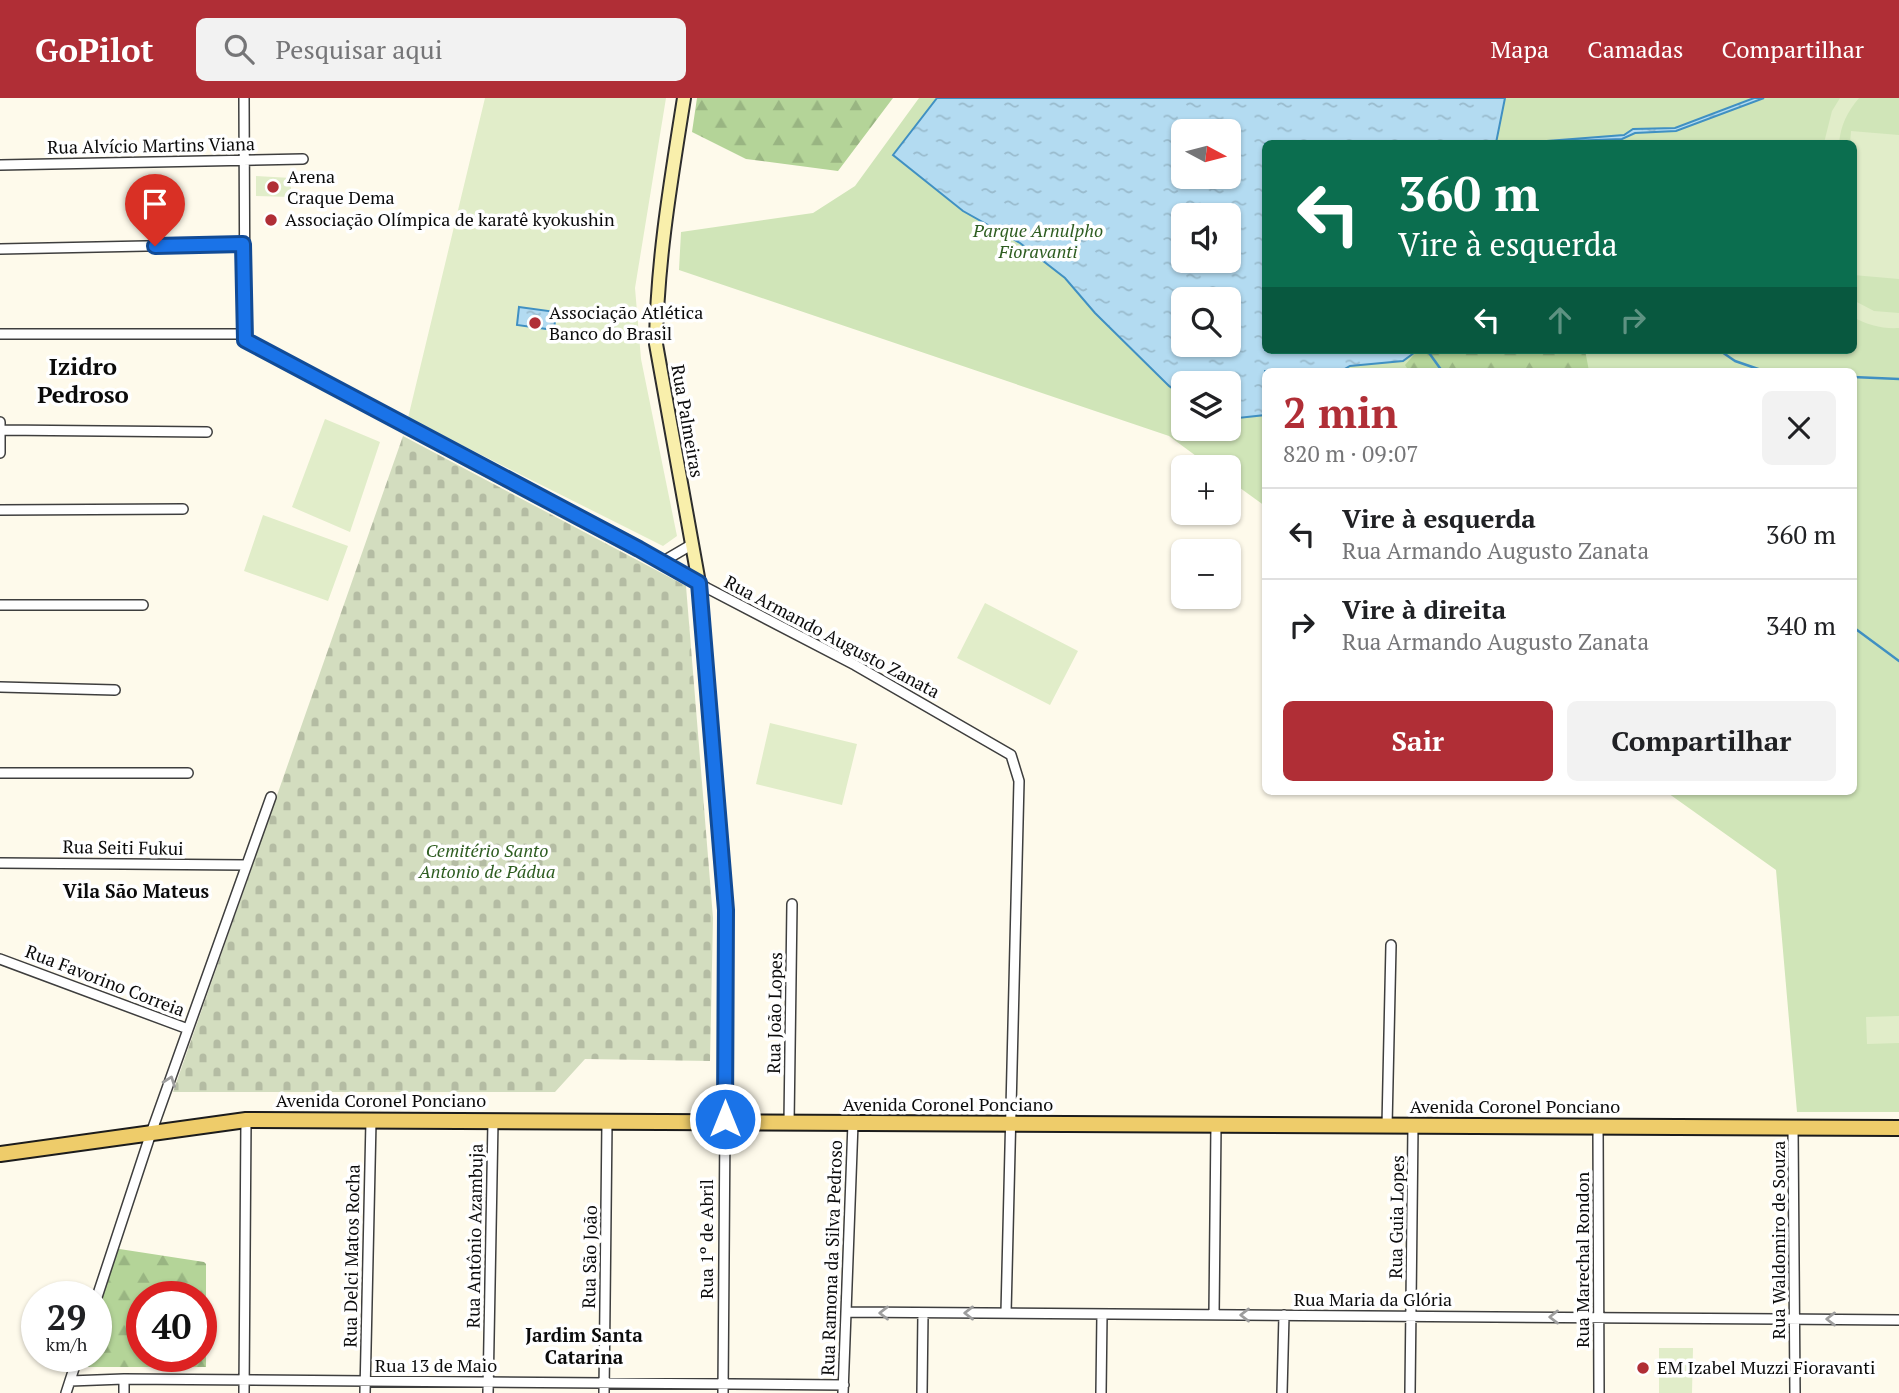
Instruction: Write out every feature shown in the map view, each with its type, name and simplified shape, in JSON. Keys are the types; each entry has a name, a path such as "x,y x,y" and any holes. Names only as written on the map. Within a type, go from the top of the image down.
{"main road":[{"name":"Avenida Coronel Ponciano","path":"0,1154 246,1120 1899,1128"}],"street":[{"path":"0,334 243,334 244,98"},
{"name":"Rua Palmeiras","path":"684,98 661,248 656,344 699,583"},
{"name":"Rua Alvício Martins Viana","path":"0,166 303,159"},
{"path":"0,249 243,244"},
{"name":"Rua Armando Augusto Zanata","path":"243,334 245,340 867,672 1011,755 1019,781 1006,1313"},
{"path":"0,422 0,453"},
{"path":"0,430 207,432"},
{"path":"0,510 183,509"},
{"path":"662,562 691,545"},
{"name":"Rua 1º de Abril","path":"699,583 726,910 723,1389"},
{"path":"0,605 143,605"},
{"path":"0,688 115,690"},
{"path":"0,773 188,773"},
{"path":"102,1281 152,1132 271,797"},
{"name":"Rua Seiti Fukui","path":"0,863 246,866"},
{"name":"Rua João Lopes","path":"789,1123 792,904"},
{"path":"1387,1126 1391,945"},
{"name":"Rua Favorino Correia","path":"0,959 188,1029"},
{"path":"244,1393 246,1120"},
{"name":"Rua Delci Matos Rocha","path":"365,1393 371,1121"},
{"name":"Rua Antônio Azambuja","path":"488,1393 493,1121"},
{"name":"Rua São João","path":"604,1388 607,1122"},
{"name":"Rua Ramona da Silva Pedroso","path":"844,1389 853,1123"},
{"path":"1214,1315 1216,1125"},
{"name":"Rua Guia Lopes","path":"1410,1393 1413,1126"},
{"name":"Rua Marechal Rondon","path":"1598,1127 1599,1393"},
{"name":"Rua Waldomiro de Souza","path":"1793,1128 1796,1319 1794,1393"},
{"name":"Rua Maria da Glória","path":"846,1312 1899,1320"},
{"path":"922,1393 923,1313"},
{"path":"1101,1393 1102,1314"},
{"path":"1282,1393 1284,1315"},
{"path":"66,1393 73,1372"},
{"path":"124,1379 124,1393"},
{"name":"Rua 13 de Maio","path":"70,1381 124,1379 488,1382 604,1388 844,1389"}],"green space":[{"name":"Associação Atlética Banco do Brasil","path":"485,98 666,98 635,288 641,359 677,536 663,546 408,418"},
{"path":"697,98 893,98 838,171 746,159 692,132"},
{"name":"Parque Arnulpho Fioravanti","path":"919,98 1899,98 1899,1112 1797,1112 1776,870 1671,795 1857,795 1857,368 1262,368 1262,504 1241,489 1241,455 1195,455 1176,441 1241,441 1241,371 1171,371 1171,437 679,270 681,232 813,213 855,186"},
{"path":"1840,98 1859,98 1845,119 1839,140 1825,140 1832,111"},
{"path":"1851,131 1899,135 1899,279 1857,275 1857,140 1850,140"},
{"name":"Arena Craque Dema","path":"256,176 291,178 291,197 256,196"},
{"path":"1857,302 1874,311 1899,313 1899,328 1857,319"},
{"path":"1415,354 1586,354 1588,368 1407,368 1405,365"},
{"path":"325,419 380,442 350,532 292,507"},
{"name":"Cemitério Santo Antonio de Pádua","path":"403,436 686,586 713,918 710,1061 585,1059 555,1092 173,1092"},
{"path":"263,515 348,546 328,601 244,571"},
{"path":"985,603 1078,651 1050,705 957,658"},
{"path":"770,723 857,744 842,805 756,784"},
{"path":"1899,1016 1899,1043 1867,1044 1866,1017"},
{"path":"113,1248 204,1262 206,1281 126,1281 126,1367 112,1367 112,1281 102,1281"},
{"path":"1659,1348 1693,1348 1692,1393 1659,1393"}],"water":[{"path":"937,98 1505,98 1497,140 1262,140 1262,354 1413,354 1403,361 1346,368 1262,368 1262,415 1241,418 1241,371 1171,371 1171,387 1095,313 1065,278 1020,243 963,211 893,155"},
{"path":"1754,98 1764,98 1676,131 1635,133 1622,139 1559,140 1624,135 1633,129 1675,128"},
{"path":"519,307 556,312 554,330 517,325"}],"waterway":[{"path":"1430,354 1440,368"},
{"path":"1725,354 1735,361 1755,368"},
{"path":"1857,377 1899,379"},
{"path":"1857,630 1899,661"}],"place":[{"name":"Arena Craque Dema","path":"273,187"},
{"name":"Associação Olímpica de karatê kyokushin","path":"271,220"},
{"name":"Associação Atlética Banco do Brasil","path":"535,323"},
{"name":"EM Izabel Muzzi Fioravanti","path":"1643,1368"}],"district":[{"name":"Izidro Pedroso","path":"83,381"},
{"name":"Vila São Mateus","path":"136,891"},
{"name":"Jardim Santa Catarina","path":"584,1346"}],"route":[{"path":"155,246 243,244 245,340 699,583 726,910 725,1119"}]}
